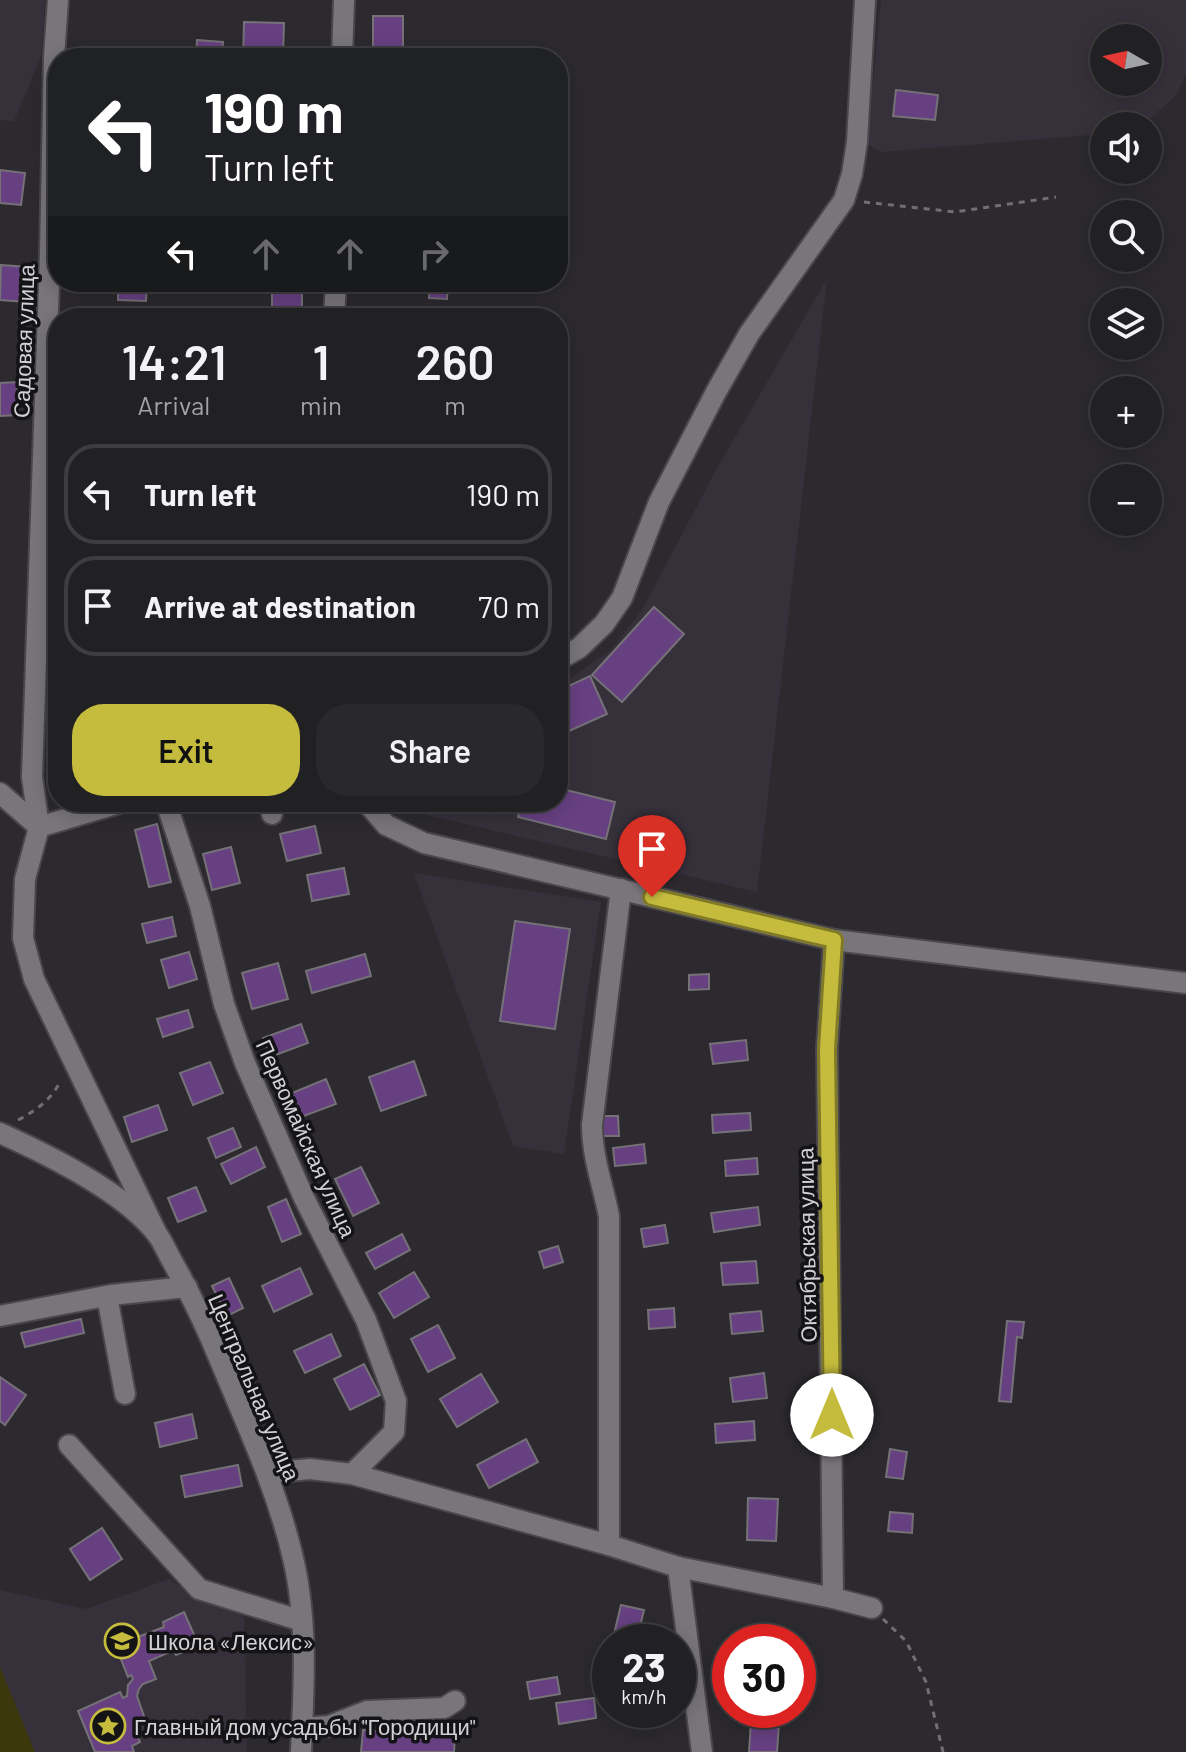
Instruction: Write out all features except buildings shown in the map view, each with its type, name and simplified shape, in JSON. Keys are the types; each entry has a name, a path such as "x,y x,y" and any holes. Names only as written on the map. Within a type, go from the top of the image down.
{"street":[{"name":"Садовая улица","path":"55,48 58,0"},
{"path":"342,48 344,0"},
{"path":"568,654 604,624 622,598 659,502 716,392 749,334 844,200 857,142 865,0"},
{"name":"Садовая улица","path":"39,827 32,777 48,311"},
{"path":"0,793 39,827"},
{"path":"39,827 89,812"},
{"name":"Первомайская улица","path":"169,812 200,906 224,1004 245,1063 304,1198 366,1320 396,1401 394,1432 352,1474"},
{"path":"375,812 386,825 424,843 834,940 1186,983"},
{"path":"39,827 25,879 23,938 34,979 157,1234"},
{"path":"609,1545 609,1216 592,1149 592,1125 621,889"},
{"name":"Октябрьская улица","path":"833,1598 827,1049 834,940"},
{"name":"Центральная улица","path":"8,1127 39,1150 123,1201 157,1234 187,1287 267,1473 294,1561 302,1621 301,1752"},
{"path":"0,1316 107,1296 187,1287"},
{"path":"107,1296 125,1394"},
{"path":"69,1445 199,1589 271,1607 302,1621"},
{"path":"267,1473 310,1469 352,1474 678,1567 872,1608"},
{"path":"678,1567 702,1752"},
{"path":"302,1728 329,1726 367,1711 444,1708 455,1701"}],"path":[{"path":"844,200 955,212 1056,197"},
{"path":"8,1127 37,1110 56,1090 66,1071 68,1049"},
{"path":"872,1608 906,1641 926,1682 943,1752"}],"shaded area":[{"path":"0,0 45,0 41,57 14,121 0,120"},
{"path":"881,0 1186,0 1186,73 1176,95 1157,112 1090,112 1090,135 881,152 867,144"},
{"path":"827,279 757,892 414,812 568,812 568,679 611,650 642,610 716,470"},
{"path":"414,873 601,902 564,1154 513,1146"},
{"name":"Школа «Лексис»","path":"169,1579 194,1596 244,1614 247,1752 35,1752 0,1667 0,1590 86,1609"},
{"path":"0,1667 35,1752 0,1752"}],"place":[{"name":"Школа «Лексис»","path":"122,1641"},
{"name":"Главный дом усадьбы \"Городищи\"","path":"108,1726"}],"route":[{"path":"652,897 834,940 827,1049 832,1415"}]}
